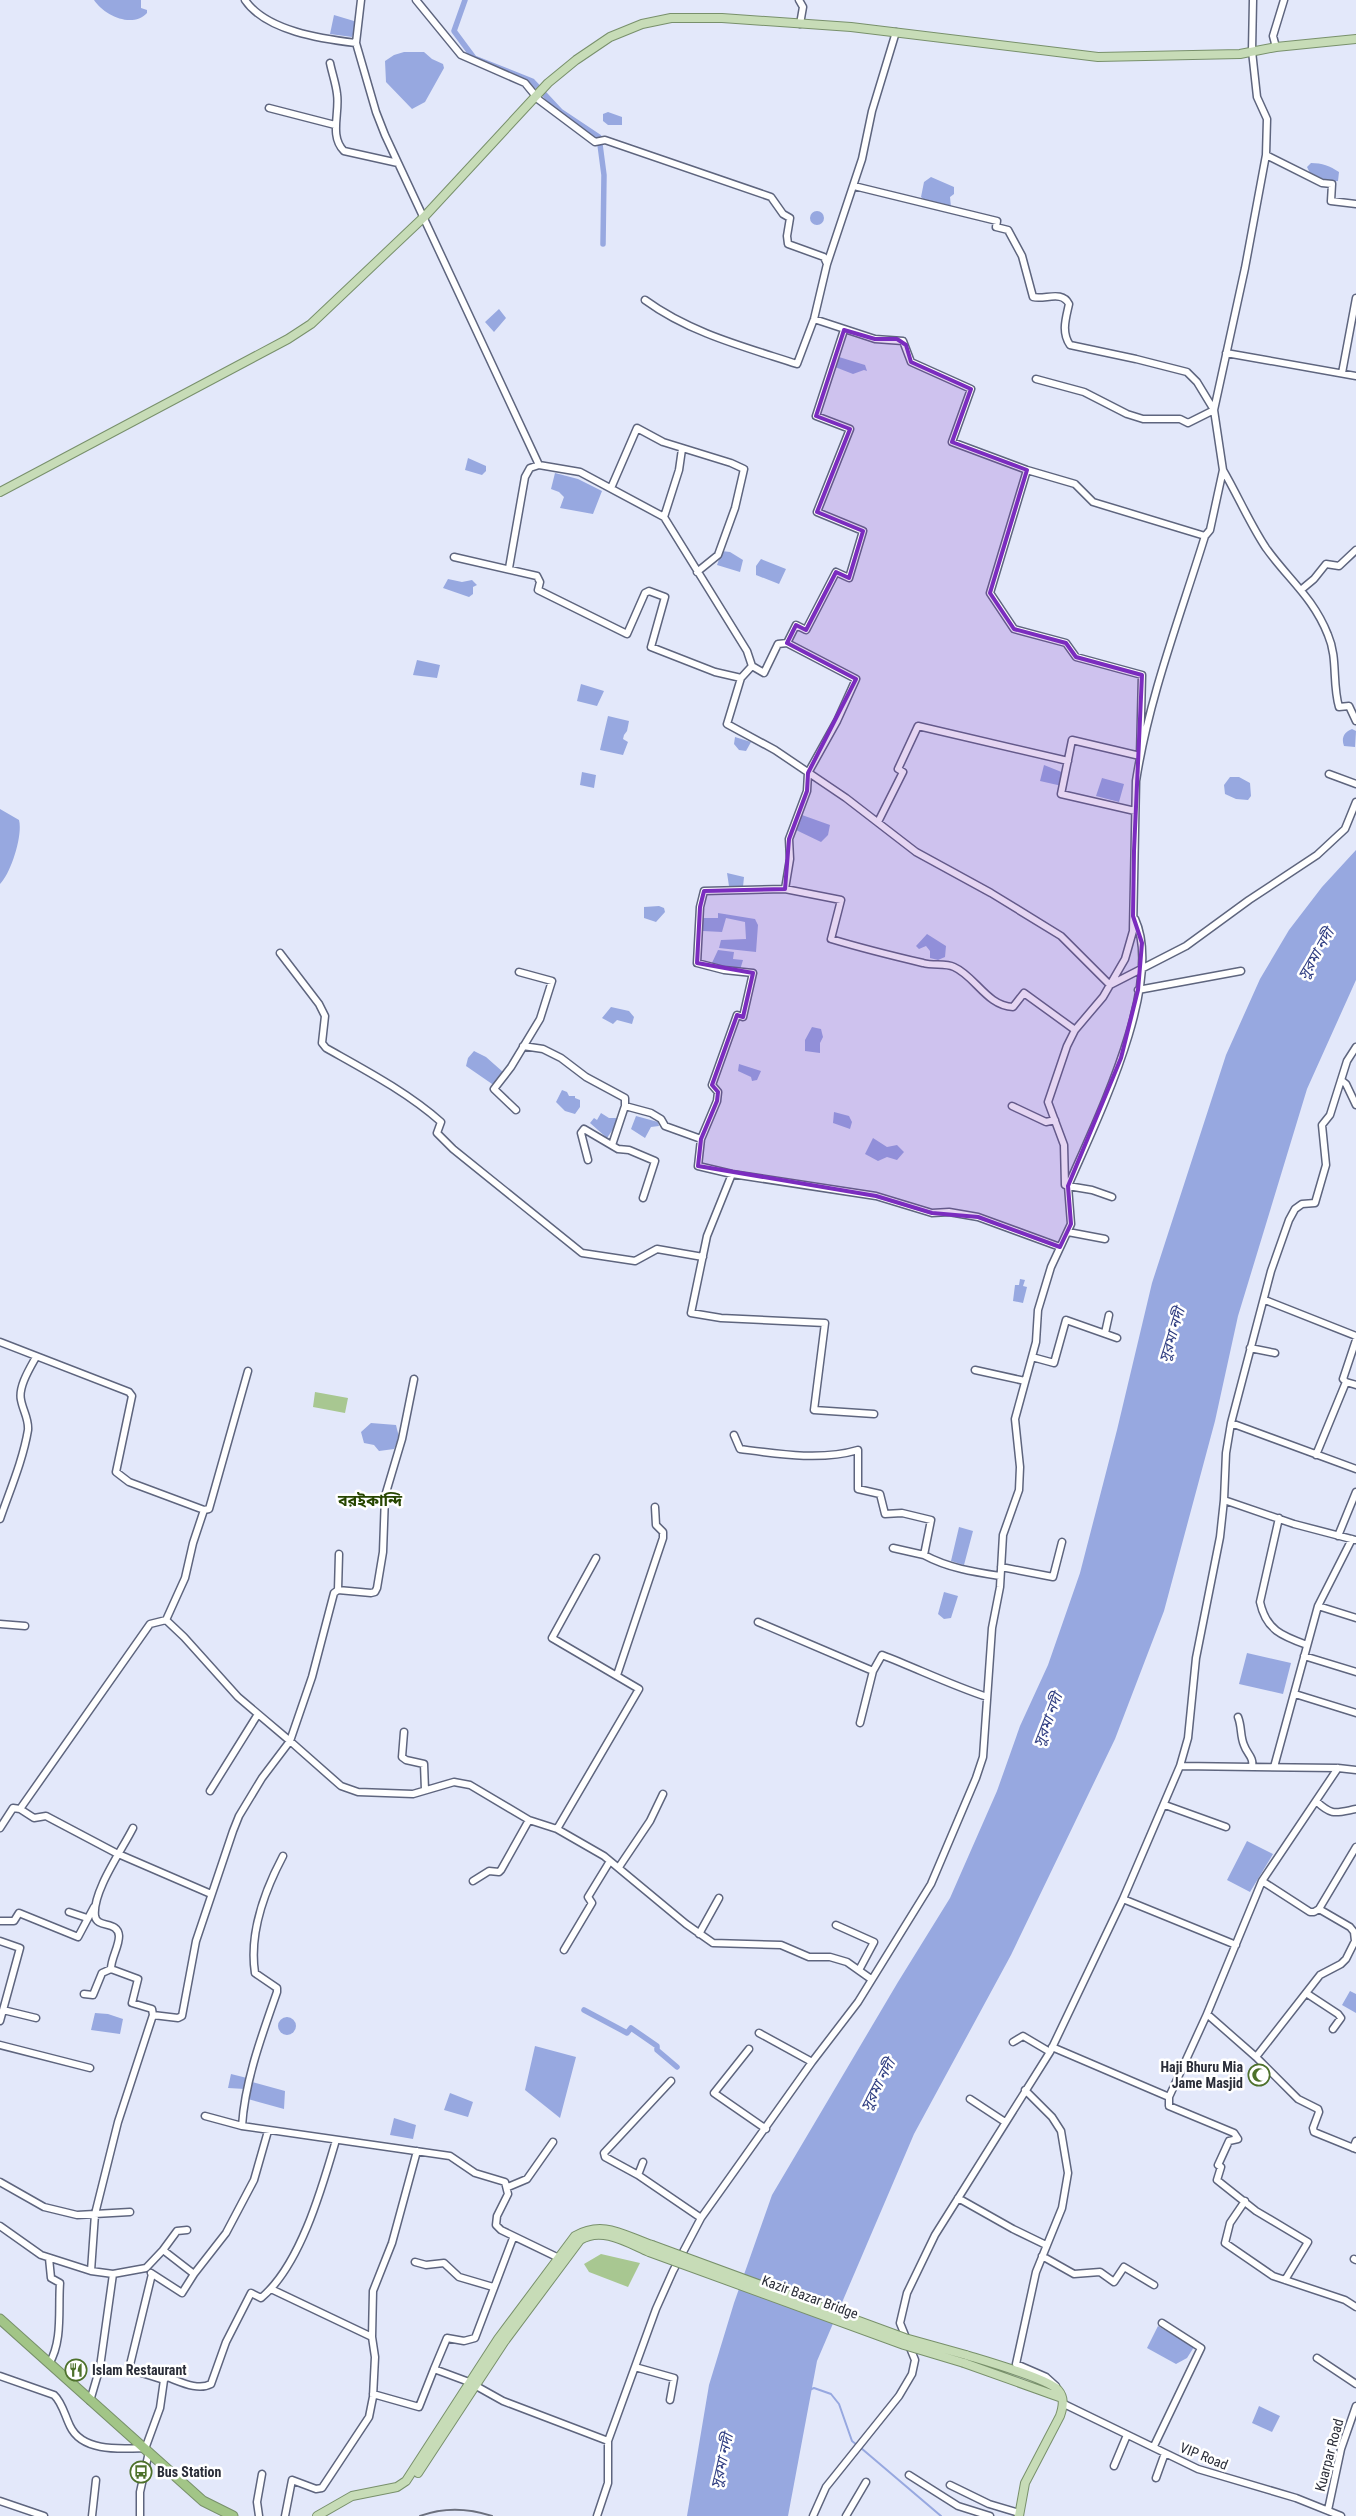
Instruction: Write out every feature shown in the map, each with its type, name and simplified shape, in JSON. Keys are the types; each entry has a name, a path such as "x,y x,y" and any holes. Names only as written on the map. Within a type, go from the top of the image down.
{"highway":[{"path":"0,2319 203,2501 233,2516"}],"main road":[{"path":"0,492 288,339 311,324 424,217 548,83 576,60 610,38 642,24 671,18 722,18 896,32 1098,57 1148,58 1240,54 1276,47 1356,39"},
{"path":"317,2516 352,2496 397,2487 406,2481 472,2383 561,2259 575,2236 593,2228 613,2231 651,2249 965,2359 1063,2401"},
{"path":"965,2359 1016,2371 1058,2389 1063,2401 1060,2416 1042,2454 1025,2483 1019,2514"},
{"path":"325,2516 344,2503 355,2499 404,2489 411,2482 450,2426 472,2383"}],"street":[{"path":"245,0 271,22 320,38 356,43"},
{"path":"361,0 356,43 376,112 539,465"},
{"path":"416,0 461,55 524,83 535,96 571,126 595,142 606,140 770,197 783,214 790,218 787,236 788,244 824,257 827,264"},
{"path":"799,0 803,7 800,24"},
{"path":"1140,756 1157,686 1205,536 1210,530 1223,470 1214,410 1266,155 1266,119 1257,97 1252,51 1253,0"},
{"path":"1276,47 1273,36 1284,0"},
{"path":"645,300 661,311 722,340 797,364 814,318 827,264 854,186 878,88 896,32"},
{"path":"330,63 338,99 336,125 338,145 344,151 398,163"},
{"path":"269,108 336,125"},
{"path":"1266,155 1322,183 1332,184 1331,201 1356,204"},
{"path":"854,186 997,221 996,227 1008,230 1022,256 1033,297 1043,299 1062,296 1067,299 1069,304 1064,324 1065,336 1070,345 1187,372 1197,382 1214,410"},
{"path":"1342,373 1356,298"},
{"path":"814,318 844,330 875,339 903,341 911,362 971,389 952,442 1027,470 1075,484 1093,502 1205,536"},
{"path":"786,643 796,625 806,630 836,572 849,578 863,531 817,512 850,429 816,416 844,330"},
{"path":"1226,354 1356,376"},
{"path":"1036,379 1084,392 1127,414 1143,419 1180,419 1188,423 1214,410"},
{"path":"611,488 637,428 663,442 704,454 744,469 735,508 718,555 697,572"},
{"path":"664,517 679,470 682,449"},
{"path":"509,568 525,477 530,468 539,465 580,472 664,517 747,651 752,666 764,673 778,644 786,643 798,651 856,679 837,721 808,773 807,791 789,839 790,860 785,889"},
{"path":"1027,470 990,594 1014,629 1066,644 1076,657 1142,675 1140,756 1135,811 1133,931 1125,959 1103,997 1075,1030 1067,1046 1048,1102 1064,1145 1065,1185 1092,1190 1112,1197"},
{"path":"1223,470 1267,548 1302,589 1328,633 1334,650 1334,681 1339,707 1349,706 1356,721"},
{"path":"1302,589 1314,579 1326,564 1340,566 1356,550"},
{"path":"454,557 538,576 540,582 538,590 627,634 645,593 649,591 665,597 651,647 715,672 741,678"},
{"path":"752,666 741,678 726,724 775,750 878,822 916,852 991,893 1060,936 1110,985"},
{"path":"878,822 903,772 898,769 918,726 1068,761"},
{"path":"1135,811 1061,794 1072,740 1140,756"},
{"path":"1329,774 1356,784"},
{"path":"1110,985 1186,946 1249,900 1317,855 1345,829 1356,802"},
{"path":"1060,1247 978,1217 949,1212 932,1213 876,1196 732,1174 698,1166 701,1139 717,1101 718,1092 712,1084 737,1016 743,1017 754,973 724,970 697,963 700,906 704,892 785,889 841,900 831,939 926,964 951,966 959,969 983,993 1008,1007 1013,1007 1024,993 1075,1030"},
{"path":"597,2516 608,2483 608,2441 656,2309 701,2218 812,2062 858,2002 931,1884 976,1778 983,1757 992,1628 1000,1576 1003,1535 1019,1490 1020,1467 1014,1427 1036,1342 1038,1310 1051,1267 1071,1224 1068,1186 1121,1058 1133,1021 1141,970 1142,943 1140,930 1133,916"},
{"path":"280,953 319,1004 325,1016 322,1042 326,1048 392,1086 428,1110 441,1122 437,1133 453,1150 535,1214 572,1247 582,1253 635,1261 653,1253 657,1249 703,1257"},
{"path":"1138,990 1241,971"},
{"path":"516,1110 494,1089 540,1019 552,981 519,972"},
{"path":"523,1046 543,1049 561,1058 586,1077 625,1098 625,1106 612,1145"},
{"path":"813,2516 826,2487 898,2396 912,2374 915,2360 900,2323 907,2293 931,2244 958,2198 1051,2049 1123,1899 1165,1805 1180,1766 1188,1738 1196,1658 1220,1537 1226,1453 1231,1423 1271,1272 1292,1214 1302,1204 1315,1203 1326,1165 1322,1125 1330,1115 1348,1061 1356,1047"},
{"path":"1341,1080 1346,1084 1356,1105"},
{"path":"625,1106 652,1113 666,1126 701,1139"},
{"path":"1012,1106 1046,1122 1055,1120"},
{"path":"588,1160 581,1134 584,1129 612,1145 655,1161 643,1198"},
{"path":"732,1174 707,1236 691,1313 721,1318 826,1323 814,1410 874,1414"},
{"path":"1068,1232 1105,1239"},
{"path":"1265,1300 1356,1338 1343,1378 1346,1382 1356,1385"},
{"path":"1105,1334 1109,1315"},
{"path":"1032,1357 1054,1363 1066,1320 1117,1338"},
{"path":"0,1342 129,1392 132,1396 116,1472 128,1482 204,1510 209,1510 248,1371"},
{"path":"1250,1348 1275,1353"},
{"path":"0,1519 25,1444 28,1429 27,1415 20,1399 27,1376 36,1357"},
{"path":"975,1370 1025,1381"},
{"path":"338,1590 372,1593 377,1588 383,1552 384,1496 402,1439 414,1379"},
{"path":"1316,1455 1346,1382"},
{"path":"1231,1423 1356,1469"},
{"path":"734,1435 740,1449 778,1454 840,1455 858,1450 858,1490 880,1494 885,1514 902,1513 931,1520 924,1555"},
{"path":"1338,1536 1356,1492"},
{"path":"1224,1500 1338,1536 1354,1539 1318,1606 1274,1767"},
{"path":"617,1675 664,1538 663,1532 656,1525 655,1507"},
{"path":"166,1620 185,1578 193,1543 204,1510"},
{"path":"1279,1518 1260,1602 1262,1612 1275,1632 1281,1636 1307,1644"},
{"path":"1000,1567 1053,1577 1062,1542"},
{"path":"893,1548 924,1555 938,1562 968,1571 1000,1576"},
{"path":"153,2015 178,2018 182,2016 196,1941 239,1816 262,1778 290,1741 312,1677 334,1593 338,1590 339,1554"},
{"path":"557,1829 638,1692 638,1687 552,1638 596,1558"},
{"path":"1318,1606 1356,1618"},
{"path":"166,1620 184,1637 238,1697 341,1786 358,1792 413,1794 454,1782 470,1785 529,1820 557,1829 610,1860 713,1943 782,1945 809,1957 830,1957 847,1962 871,1979"},
{"path":"20,1809 150,1624 166,1620"},
{"path":"758,1622 873,1671"},
{"path":"0,1624 25,1626"},
{"path":"860,1723 873,1671 882,1655 932,1674 942,1682 987,1697"},
{"path":"1304,1656 1356,1672"},
{"path":"1295,1694 1356,1713"},
{"path":"210,1791 258,1714"},
{"path":"1238,1717 1242,1725 1244,1747 1252,1758 1252,1768"},
{"path":"404,1732 402,1757 406,1760 424,1764 425,1790"},
{"path":"1180,1766 1338,1768 1356,1770"},
{"path":"1285,2280 1308,2242 1256,2211 1217,2180 1221,2167 1218,2165 1229,2142 1238,2139 1234,2133 1169,2106 1169,2097 1207,2014 1262,1881 1338,1768"},
{"path":"619,1867 650,1821 664,1794"},
{"path":"1316,1801 1327,1812 1334,1814 1356,1809"},
{"path":"1165,1805 1226,1827"},
{"path":"0,1828 13,1808 20,1809 34,1818 46,1816 120,1854 211,1894"},
{"path":"473,1881 489,1871 499,1872 501,1870 529,1820"},
{"path":"0,1921 14,1922 19,1913 78,1938 95,1906 102,1884 133,1828"},
{"path":"1262,1881 1310,1912 1314,1912 1319,1909 1356,1847"},
{"path":"242,2126 244,2104 251,2073 277,1992 277,1988 255,1973 252,1958 265,1899 272,1878 284,1856"},
{"path":"564,1950 592,1902 588,1897 610,1860"},
{"path":"700,1934 719,1898"},
{"path":"1123,1899 1236,1945"},
{"path":"95,1906 95,1918 98,1922 113,1925 117,1929 119,1936 111,1969"},
{"path":"1256,2057 1325,1971 1341,1964 1353,1946 1354,1937 1350,1927 1319,1909"},
{"path":"69,1912 87,1918"},
{"path":"836,1925 874,1942 859,1970"},
{"path":"0,1941 20,1948 0,2021"},
{"path":"84,1994 93,1995 102,1973 111,1969 138,1979 132,2003 152,2009 153,2015 118,2122 95,2214 91,2271"},
{"path":"1306,1993 1338,2014 1341,2018 1333,2029"},
{"path":"3,2010 36,2018"},
{"path":"1207,2014 1256,2057 1298,2098 1318,2109 1319,2112 1313,2128 1314,2132 1355,2149 1356,2141"},
{"path":"759,2033 812,2062"},
{"path":"1013,2042 1023,2036 1169,2097"},
{"path":"0,2045 90,2068"},
{"path":"749,2049 714,2093 766,2129"},
{"path":"672,2081 604,2153 605,2156 638,2175 701,2218"},
{"path":"1025,2090 1052,2116 1061,2131 1068,2173 1062,2208 1042,2256 1016,2364 1046,2377 1055,2383 1058,2389"},
{"path":"970,2100 1005,2122"},
{"path":"205,2116 268,2131 450,2156 475,2173 505,2182 508,2187 508,2194 497,2216 496,2225 513,2238 561,2259"},
{"path":"146,2268 152,2274 182,2293 194,2274 226,2233 254,2180 268,2131"},
{"path":"152,2274 129,2369 164,2380 167,2378 196,2387 206,2387 211,2384 226,2342 251,2293 261,2298 271,2289 302,2239 322,2187 336,2140"},
{"path":"508,2187 528,2179 553,2142"},
{"path":"284,2516 292,2480 316,2489 322,2488 369,2417 373,2394 375,2357 372,2337 373,2290 392,2243 417,2151"},
{"path":"638,2175 643,2162"},
{"path":"0,2182 44,2207 77,2215 130,2212"},
{"path":"958,2198 1046,2245"},
{"path":"1245,2201 1230,2223 1225,2243 1273,2276 1345,2300 1356,2307"},
{"path":"0,2226 41,2255 91,2271 113,2274 146,2268 177,2231 187,2230"},
{"path":"373,2394 419,2407 447,2338 464,2341 475,2338 513,2238"},
{"path":"163,2250 194,2274"},
{"path":"1042,2256 1074,2274 1100,2272 1114,2282 1124,2267 1154,2285"},
{"path":"49,2258 51,2278 60,2283 58,2335 55,2354 49,2364"},
{"path":"415,2262 426,2266 444,2263 459,2277 493,2287"},
{"path":"90,2401 100,2367 113,2274"},
{"path":"271,2289 372,2337"},
{"path":"1154,2446 1202,2348 1162,2323"},
{"path":"1317,2358 1356,2384"},
{"path":"635,2367 674,2378 670,2400"},
{"path":"434,2369 472,2383 503,2401 608,2441"},
{"path":"0,2376 54,2395 59,2399 72,2431 89,2444 120,2449 146,2450"},
{"path":"140,2516 140,2492 146,2450 160,2408 164,2380"},
{"name":"VIP Road","path":"1063,2401 1210,2474 1274,2491 1341,2516"},
{"name":"Kuarpar Road","path":"1331,2513 1345,2434 1356,2406"},
{"path":"1114,2466 1127,2434"},
{"path":"1156,2478 1165,2452"},
{"path":"259,2516 257,2502 262,2474"},
{"path":"909,2475 958,2506 990,2516"},
{"path":"92,2516 96,2480"},
{"path":"846,2516 866,2482"},
{"path":"950,2485 990,2504 1019,2514"},
{"path":"0,2501 30,2514 44,2516"}],"highlighted area":[{"path":"844,330 875,339 897,339 906,345 911,362 971,389 952,442 1027,470 990,593 1000,610 1014,629 1066,643 1076,657 1142,675 1133,916 1142,943 1138,990 1121,1058 1068,1186 1071,1224 1060,1247 978,1217 932,1213 876,1196 698,1166 701,1139 717,1101 718,1092 712,1085 737,1015 743,1017 753,973 697,963 700,907 704,891 785,889 789,839 807,791 808,773 856,679 787,643 796,625 806,630 836,572 849,578 863,531 817,512 850,429 816,416"}],"green space":[{"path":"315,1392 348,1398 345,1413 313,1407"},
{"path":"601,2254 640,2263 628,2287 589,2272 584,2264"}],"water":[{"path":"94,0 141,0 141,8 147,10 147,13 141,18 126,20 104,11"},
{"path":"334,15 354,21 355,29 352,37 330,34"},
{"path":"404,52 424,52 432,59 443,64 444,68 425,102 412,109 386,82 385,61 394,55"},
{"path":"608,112 622,117 622,125 608,125 603,121 603,114"},
{"path":"1311,163 1326,165 1339,172 1338,181 1330,182 1310,173 1307,167"},
{"path":"931,177 954,187 954,194 950,197 951,207 924,200 921,197 924,182"},
{"path":"814,211 820,211 824,218 820,225 814,225 810,221 810,215"},
{"path":"499,309 506,318 494,332 485,322"},
{"path":"839,357 865,365 867,371 864,370 853,374 835,367"},
{"path":"468,458 486,466 486,471 482,475 465,470"},
{"path":"555,473 578,479 602,491 593,514 560,508 564,497 559,492 551,489"},
{"path":"722,551 730,552 743,560 740,572 717,565"},
{"path":"761,559 786,569 779,584 756,575 756,566"},
{"path":"448,579 462,582 472,580 477,585 473,587 473,594 469,597 443,588"},
{"path":"417,660 440,665 437,678 413,675"},
{"path":"581,684 604,691 597,706 577,701"},
{"path":"608,716 629,721 623,739 628,742 623,755 600,750"},
{"path":"1352,729 1356,731 1355,747 1344,746 1344,736"},
{"path":"735,737 751,742 746,751 739,750 734,744"},
{"path":"1044,765 1064,773 1062,786 1040,781"},
{"path":"582,772 596,775 594,788 580,785"},
{"path":"1230,777 1239,777 1250,783 1251,796 1248,800 1236,799 1225,794 1224,785"},
{"path":"1102,778 1124,784 1119,802 1096,796"},
{"path":"0,809 19,820 20,827 18,844 12,863 0,884"},
{"path":"802,815 830,825 828,835 821,842 796,830"},
{"name":"সুরমা নদী","path":"1356,850 1356,980 1307,1089 1238,1316 1215,1421 1164,1611 1115,1739 1011,1955 914,2134 817,2361 788,2516 687,2516 709,2385 734,2303 772,2195 950,1898 997,1791 1020,1726 1048,1665 1080,1573 1152,1283 1226,1055 1260,979 1289,930 1322,887"},
{"path":"727,873 744,877 743,887 729,886"},
{"path":"659,906 664,908 665,912 656,922 644,918 644,907"},
{"path":"718,913 755,919 758,925 756,952 719,948 721,940 746,939 745,922 726,918 722,932 703,931 703,918 718,918"},
{"path":"927,934 946,946 945,957 938,960 930,958 930,951 926,946 919,949 916,946"},
{"path":"718,950 734,952 733,959 743,960 740,970 711,965"},
{"path":"611,1007 629,1011 634,1017 632,1024 617,1020 613,1024 602,1018"},
{"path":"812,1027 821,1029 823,1037 820,1043 820,1053 805,1051 805,1040"},
{"path":"474,1051 486,1057 503,1072 495,1086 466,1066 468,1058"},
{"path":"739,1064 761,1071 757,1080 752,1081 751,1077 738,1071"},
{"path":"562,1090 567,1092 569,1096 575,1096 575,1098 580,1100 580,1107 575,1114 565,1111 556,1102"},
{"path":"834,1112 849,1116 852,1122 850,1129 833,1123"},
{"path":"601,1113 609,1118 616,1118 618,1122 607,1138 590,1123 594,1118 597,1120"},
{"path":"636,1116 658,1122 659,1126 651,1127 645,1138 631,1129"},
{"path":"873,1138 887,1147 897,1145 904,1152 897,1160 887,1157 878,1161 865,1154"},
{"path":"1020,1279 1025,1280 1023,1286 1027,1287 1023,1303 1013,1301 1015,1285 1019,1285"},
{"path":"371,1423 396,1425 399,1437 394,1449 379,1451 374,1445 364,1443 361,1432"},
{"path":"959,1527 973,1531 964,1565 951,1561"},
{"path":"944,1592 958,1596 951,1618 944,1619 938,1614"},
{"path":"1247,1653 1291,1663 1283,1694 1239,1684"},
{"path":"1247,1841 1273,1854 1250,1892 1227,1880"},
{"path":"1350,1991 1356,1994 1356,2013 1342,2005"},
{"path":"95,2013 108,2014 123,2019 120,2034 91,2030"},
{"path":"287,2017 293,2020 296,2026 293,2032 287,2035 281,2032 278,2026 281,2020"},
{"path":"535,2046 576,2057 560,2118 525,2090"},
{"path":"231,2074 247,2078 245,2089 228,2088"},
{"path":"252,2082 285,2091 284,2109 248,2099"},
{"path":"450,2093 473,2102 468,2117 444,2110"},
{"path":"394,2118 416,2125 413,2139 390,2135"},
{"path":"1158,2326 1194,2347 1187,2358 1176,2364 1147,2348"},
{"path":"1259,2406 1280,2416 1272,2432 1252,2423"}],"waterway":[{"path":"465,0 454,31 474,58 532,81 560,111 599,137 604,175 603,244"},
{"path":"584,2010 627,2033 631,2028 657,2046 657,2050 677,2067"},
{"path":"809,2390 814,2388 831,2394 839,2404 852,2441 857,2445"},
{"path":"861,2448 941,2516"}],"railway":[{"path":"420,2516 447,2510 474,2511 492,2516"}],"place":[{"name":"Haji Bhuru Mia Jame Masjid","path":"1259,2075"},
{"name":"Islam Restaurant","path":"76,2370"},
{"name":"Bus Station","path":"141,2472"}],"district":[{"name":"বরইকান্দি","path":"370,1500"}]}
